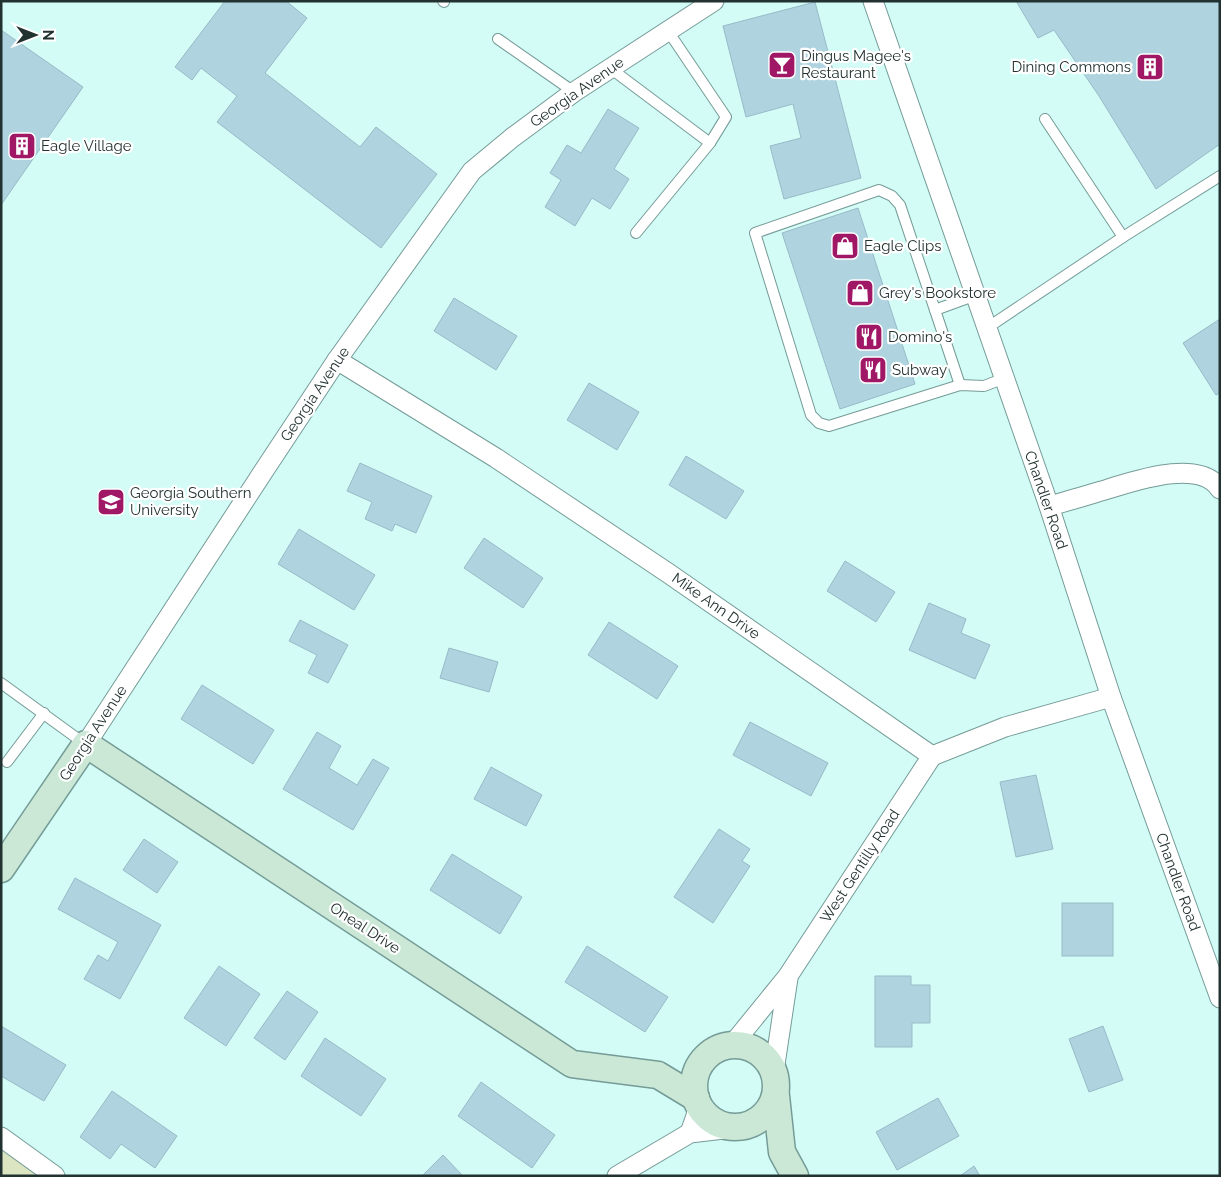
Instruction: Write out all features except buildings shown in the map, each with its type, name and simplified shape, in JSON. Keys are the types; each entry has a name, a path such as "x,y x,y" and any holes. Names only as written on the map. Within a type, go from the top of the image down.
{"street":[{"name":"Georgia Avenue","path":"1,869 86,744 337,360 472,171 513,137 574,92 714,1"},
{"name":"Chandler Road","path":"873,1 1049,506 1111,697 1220,998"},
{"name":"Mike Ann Drive","path":"337,360 496,458 652,562 932,756"},
{"path":"1049,506 1153,476 1184,473 1205,477 1220,489"},
{"path":"932,756 1005,727 1111,697"},
{"name":"Oneal Drive","path":"86,744 572,1064 658,1075 697,1101"},
{"name":"West Gentilly Road","path":"708,1054 732,1044 788,976 932,756"},
{"name":"West Gentilly Road","path":"788,976 774,1071 777,1083 776,1096 782,1152 795,1176"},
{"path":"732,1044 745,1046 757,1051 767,1059 774,1071"},
{"path":"658,1075 708,1054"},
{"path":"690,1133 696,1116 695,1076 700,1064 708,1054"},
{"path":"617,1176 690,1133 740,1127 760,1120 770,1110 776,1096"},
{"name":"West Gentilly Road","path":"697,1101 706,1116 718,1124 740,1127 782,1152"},
{"path":"1,1137 55,1176"}],"lane":[{"path":"636,233 710,143 726,117 668,31"},
{"path":"498,39 574,92"},
{"path":"610,68 710,143"},
{"path":"1045,119 1123,237"},
{"path":"987,328 1123,237 1220,176"},
{"path":"960,385 900,205 892,196 879,190 755,234 812,415 819,423 829,426 960,385 984,386 1005,378"},
{"path":"935,310 976,296"},
{"path":"1,683 86,744"},
{"path":"7,762 44,713"}],"green space":[{"path":"1,1150 40,1176 1,1176"}],"place":[{"name":"Dingus Magee's Restaurant","path":"782,65"},
{"name":"Dining Commons","path":"1150,67"},
{"name":"Eagle Village","path":"22,146"},
{"name":"Eagle Clips","path":"845,246"},
{"name":"Grey's Bookstore","path":"860,293"},
{"name":"Domino's","path":"869,337"},
{"name":"Subway","path":"873,370"},
{"name":"Georgia Southern University","path":"111,502"}]}
